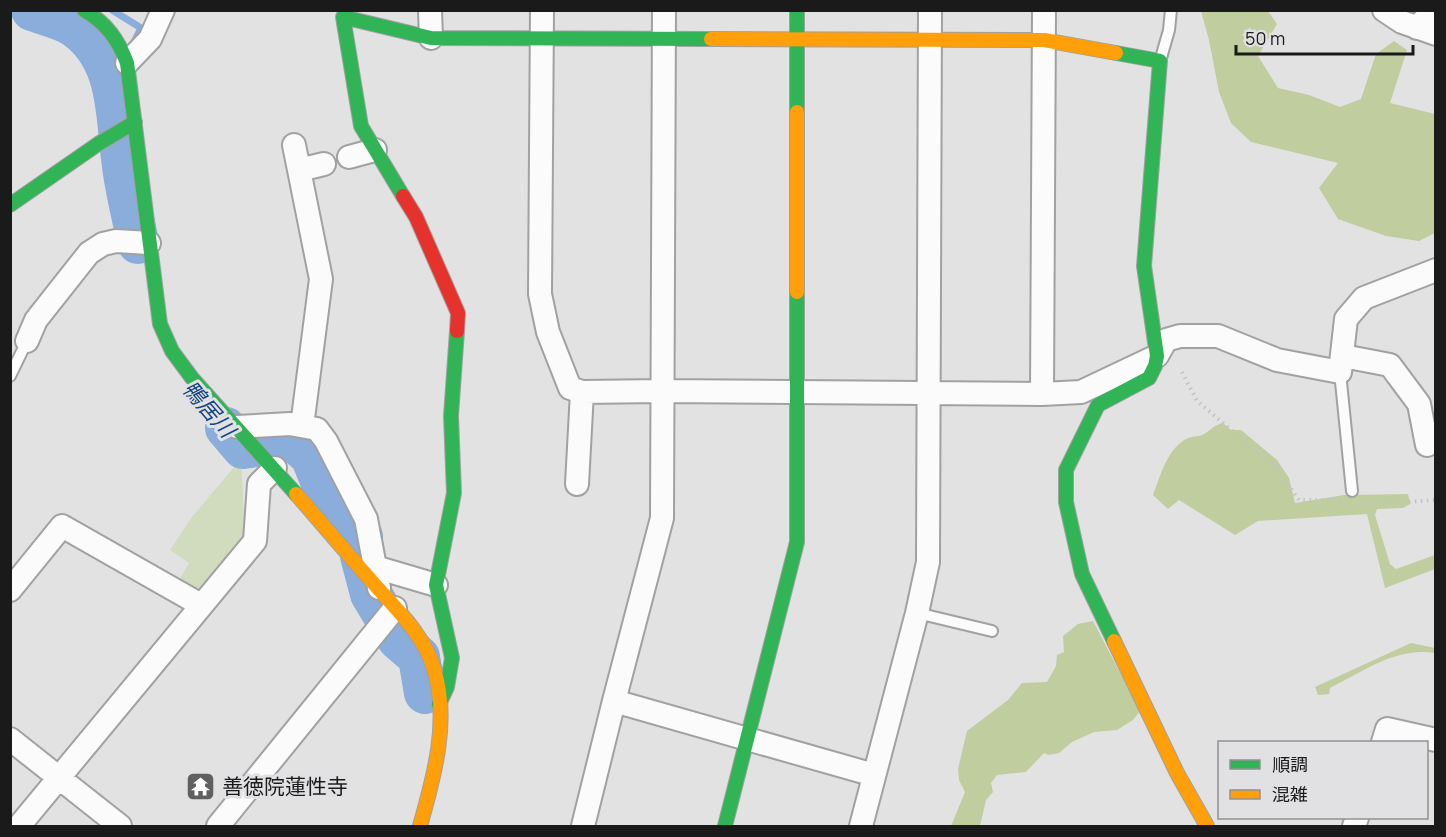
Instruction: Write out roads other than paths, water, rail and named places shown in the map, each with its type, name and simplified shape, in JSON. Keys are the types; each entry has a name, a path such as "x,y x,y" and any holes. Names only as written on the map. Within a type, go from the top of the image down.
{"street":[{"path":"84,10 95,16 112,32 121,45 127,63 149,243 164,338 170,349 209,397 275,468 394,608 423,646 434,669 439,704 440,742 432,786 420,826"},
{"path":"127,63 150,39 163,10"},
{"path":"430,10 431,38"},
{"path":"542,10 540,294 548,332 570,388 582,392 1042,394 1081,392 1180,336 1218,336 1277,360 1390,365 1419,404 1427,445"},
{"path":"583,826 662,518 664,10"},
{"path":"725,826 797,542 797,10"},
{"path":"861,826 917,613 928,562 930,10"},
{"path":"1042,394 1044,10"},
{"path":"1384,10 1426,31 1433,10"},
{"path":"439,704 447,687 452,658 436,585 454,493 451,416 458,314 416,217 361,126 343,17 431,38 1044,40 1160,61 1144,266 1161,348 1149,378 1098,405 1066,470 1066,502 1082,574 1202,825"},
{"path":"10,205 98,144 135,122"},
{"path":"294,145 321,279 302,426"},
{"path":"349,157 375,150"},
{"path":"299,170 324,164"},
{"path":"27,341 36,320 89,253 103,244 116,240 149,243"},
{"path":"1341,364 1346,319 1364,298 1436,270"},
{"path":"577,484 582,392"},
{"path":"237,428 290,424 317,429 331,450 366,519 380,591"},
{"path":"19,826 255,541 259,484 275,468"},
{"path":"10,590 62,526 201,605"},
{"path":"375,567 436,585"},
{"path":"218,826 394,608"},
{"path":"614,701 874,775"},
{"path":"1383,741 1387,729 1436,740"},
{"path":"10,739 120,826"}],"lane":[{"path":"1160,61 1172,10"},
{"path":"10,376 27,341"},
{"path":"1341,364 1352,491"},
{"path":"917,613 992,631"}],"waterway":[{"name":"鴨居川","path":"32,10 60,19 75,27 90,40 101,55 109,72 117,109 124,175 138,243"},
{"path":"112,10 141,28 133,44"},
{"name":"鴨居川","path":"226,428 243,448 293,440 311,456 330,503 362,537 361,556 371,594 398,639 419,657 425,693"}],"place":[{"name":"善徳院蓮性寺","path":"201,786"}]}
